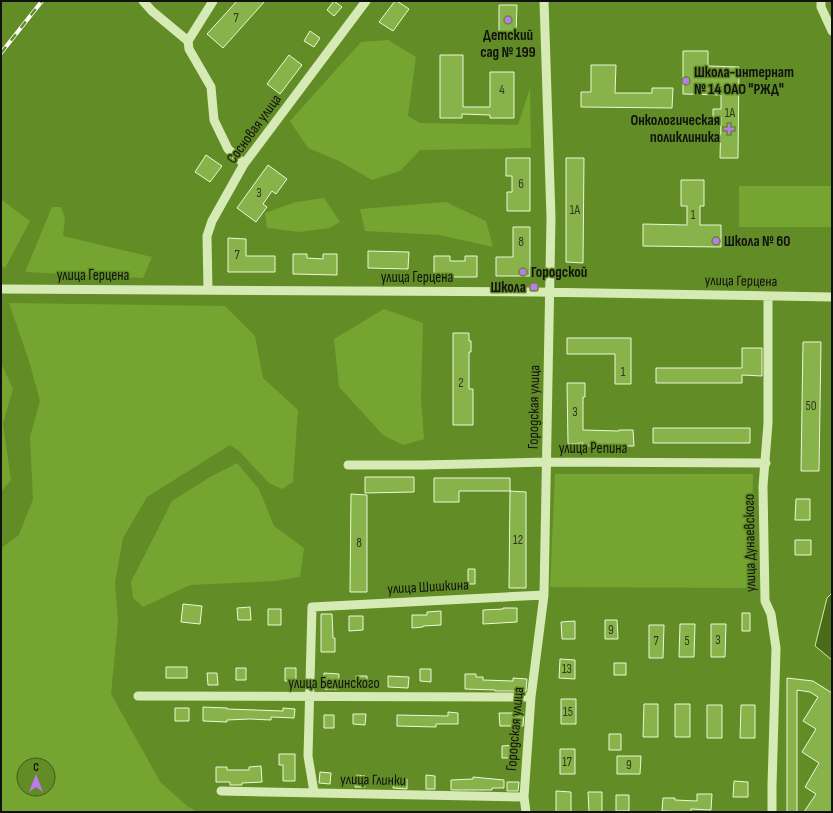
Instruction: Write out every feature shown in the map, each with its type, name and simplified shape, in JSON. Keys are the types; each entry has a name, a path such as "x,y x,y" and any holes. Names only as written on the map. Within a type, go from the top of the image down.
{"street":[{"path":"143,1 152,11 188,41"},
{"path":"213,1 188,41 189,49 210,86 214,120 228,149 244,164"},
{"name":"Сосновая улица","path":"208,290 207,236 212,221 244,164 366,1"},
{"name":"Городская улица","path":"526,812 524,797 531,697 544,595 547,462 551,218 544,1"},
{"path":"820,1 821,7 832,31"},
{"name":"улица Герцена","path":"1,289 550,293 832,297"},
{"name":"улица Дунаевского","path":"768,296 768,423 763,486 765,601 771,614 776,648 772,812"},
{"name":"улица Репина","path":"348,465 547,462 766,462"},
{"name":"улица Шишкина","path":"311,697 312,607 544,595"},
{"name":"улица Белинского","path":"138,696 531,697"},
{"path":"311,697 308,756 314,792"},
{"name":"улица Глинки","path":"221,791 524,797"}],"shaded area":[{"path":"388,40 416,57 408,116 420,123 518,125 530,88 531,148 420,150 400,171 372,180 339,161 308,148 290,121 361,42"},
{"path":"739,186 832,186 832,227 739,227"},
{"path":"324,198 340,222 329,228 299,232 267,228 265,213 296,202"},
{"path":"2,200 30,221 5,268 1,266"},
{"path":"446,202 486,221 493,247 439,235 365,231 360,209"},
{"path":"52,207 61,207 65,218 63,236 152,257 143,278 25,272"},
{"path":"9,303 225,306 255,336 263,378 298,410 293,482 282,489 269,483 239,451 230,445 147,497 123,538 115,583 118,621 111,694 161,783 187,806 197,812 1,812 1,548 19,535 33,499 30,437 40,401 30,364"},
{"path":"384,309 423,323 421,398 424,439 403,445 383,435 339,387 334,339"},
{"path":"1,363 13,389 3,424 11,480 1,492"},
{"path":"237,463 259,489 274,526 304,548 300,577 275,581 190,585 143,607 133,598 131,582 172,501 210,477"},
{"path":"555,474 753,474 751,588 550,587"},
{"path":"832,593 832,660 815,646 827,598"}],"building":[{"path":"237,1 265,1 223,48 207,34"},
{"path":"334,1 342,7 334,16 327,10"},
{"path":"395,1 409,9 393,31 379,22"},
{"name":"Детский сад № 199","path":"499,5 517,5 516,35 499,35"},
{"path":"310,31 320,38 314,47 304,41"},
{"path":"683,51 708,51 708,66 739,67 738,158 720,158 721,117 713,117 713,109 721,109 721,95 683,94"},
{"path":"289,55 302,65 280,94 267,84"},
{"path":"440,55 463,55 463,107 490,107 490,72 514,72 514,118 490,118 490,115 462,114 462,118 440,118"},
{"path":"591,65 616,65 615,93 652,93 652,88 673,88 672,108 581,107 581,92 591,92"},
{"path":"206,155 222,166 210,182 195,172"},
{"path":"506,158 530,158 530,211 507,211 507,192 512,192 512,176 506,176"},
{"path":"566,158 584,158 583,263 566,262"},
{"path":"268,165 287,179 276,194 272,191 263,204 267,207 256,222 237,208"},
{"path":"681,180 704,180 704,206 700,206 700,225 721,225 721,247 643,246 643,224 687,225 687,206 681,206"},
{"path":"513,227 530,227 530,276 496,276 496,257 513,257"},
{"path":"228,238 246,239 246,256 275,256 275,272 228,272"},
{"path":"368,251 409,252 408,269 368,268"},
{"path":"293,254 307,254 307,258 323,259 323,254 337,254 337,275 293,274"},
{"path":"434,256 450,256 450,261 465,261 465,256 477,256 477,277 434,277"},
{"path":"453,333 469,333 469,341 471,341 471,352 469,352 469,389 473,389 473,425 453,425"},
{"path":"567,338 631,338 631,384 615,384 615,354 567,354"},
{"path":"803,342 821,342 819,471 801,471"},
{"path":"742,348 762,348 762,376 742,375 742,383 656,383 656,368 742,368"},
{"path":"567,383 585,383 585,397 583,397 583,430 633,430 634,446 583,446 583,443 568,444"},
{"path":"653,428 750,428 750,443 653,443"},
{"path":"365,477 414,477 414,492 365,493"},
{"path":"434,478 510,478 510,491 459,491 459,502 434,502"},
{"path":"510,491 526,492 526,588 509,588"},
{"path":"351,494 367,495 367,592 350,592"},
{"path":"796,499 810,499 810,520 795,520"},
{"path":"795,540 811,540 811,555 795,555"},
{"path":"468,569 475,569 475,584 468,584"},
{"path":"183,604 202,606 200,624 181,622"},
{"path":"250,607 251,620 238,620 237,608"},
{"path":"517,608 517,622 483,624 483,610"},
{"path":"268,609 281,609 281,625 268,625"},
{"path":"441,611 441,625 412,628 412,615 427,615 427,612"},
{"path":"742,613 750,613 750,631 742,631"},
{"path":"321,614 332,614 335,652 321,652"},
{"path":"349,616 363,616 363,630 349,631"},
{"path":"605,620 617,620 618,639 605,639"},
{"path":"575,621 575,639 562,639 561,622"},
{"path":"680,624 695,624 694,657 679,657"},
{"path":"711,624 726,624 725,657 711,657"},
{"path":"649,625 664,625 663,658 649,658"},
{"path":"560,659 575,660 575,679 559,678"},
{"path":"614,663 626,663 626,675 614,675"},
{"path":"166,667 187,667 187,678 166,678"},
{"path":"236,668 246,668 246,680 236,680"},
{"path":"285,668 296,668 296,681 285,681"},
{"path":"420,669 431,669 431,682 420,681"},
{"path":"207,673 217,673 218,685 208,685"},
{"path":"324,673 339,674 338,689 324,689"},
{"path":"465,674 476,674 476,677 483,677 483,680 513,681 513,678 527,679 526,691 465,689"},
{"path":"356,676 367,676 367,688 356,688"},
{"path":"388,676 409,677 408,688 388,687"},
{"path":"787,678 813,681 832,693 832,812 804,812 816,794 805,787 819,763 802,752 816,729 803,721 818,697 810,692 797,690 797,812 787,812"},
{"path":"561,699 576,699 576,724 561,724"},
{"path":"644,704 658,704 658,737 643,737"},
{"path":"675,704 690,704 690,737 675,737"},
{"path":"707,705 722,705 722,738 707,738"},
{"path":"741,705 755,705 755,738 740,738"},
{"path":"203,707 283,711 283,708 295,709 294,718 271,717 271,720 227,720 227,722 203,721"},
{"path":"175,708 189,708 189,721 175,721"},
{"path":"448,712 458,713 458,724 436,724 436,727 397,726 397,715 448,716"},
{"path":"499,713 524,713 523,726 500,726"},
{"path":"353,714 366,714 365,725 353,724"},
{"path":"324,715 334,715 334,728 324,728"},
{"path":"609,734 621,734 621,750 609,750"},
{"path":"515,745 515,758 502,758 502,746"},
{"path":"560,749 575,749 575,774 560,774"},
{"path":"279,754 295,754 295,781 283,781 283,765 279,765"},
{"path":"617,756 641,756 640,774 617,774"},
{"path":"261,766 262,782 230,785 230,782 216,782 216,767 227,767 227,770 249,770 249,767"},
{"path":"320,772 331,773 330,784 319,783"},
{"path":"356,775 365,776 365,787 355,787"},
{"path":"426,775 435,776 435,789 426,789"},
{"path":"473,777 504,780 504,788 492,788 492,790 451,790 451,780 473,779"},
{"path":"394,779 407,779 407,789 393,788"},
{"path":"734,781 748,782 748,797 733,797"},
{"path":"507,782 519,782 518,791 507,791"},
{"path":"556,791 571,792 571,812 556,812"},
{"path":"588,792 602,792 602,812 589,812"},
{"path":"697,794 712,794 711,810 691,809 691,812 662,811 663,798 697,801"},
{"path":"616,795 629,795 629,811 616,811"}],"railway":[{"path":"1,53 42,1"}],"place":[{"name":"Детский сад № 199","path":"508,20"},
{"name":"Школа-интернат № 14 ОАО \"РЖД\"","path":"686,81"},
{"name":"Онкологическая поликлиника","path":"729,129"},
{"name":"Школа № 60","path":"716,241"},
{"name":"Городской","path":"523,272"},
{"name":"Школа","path":"534,287"}]}
